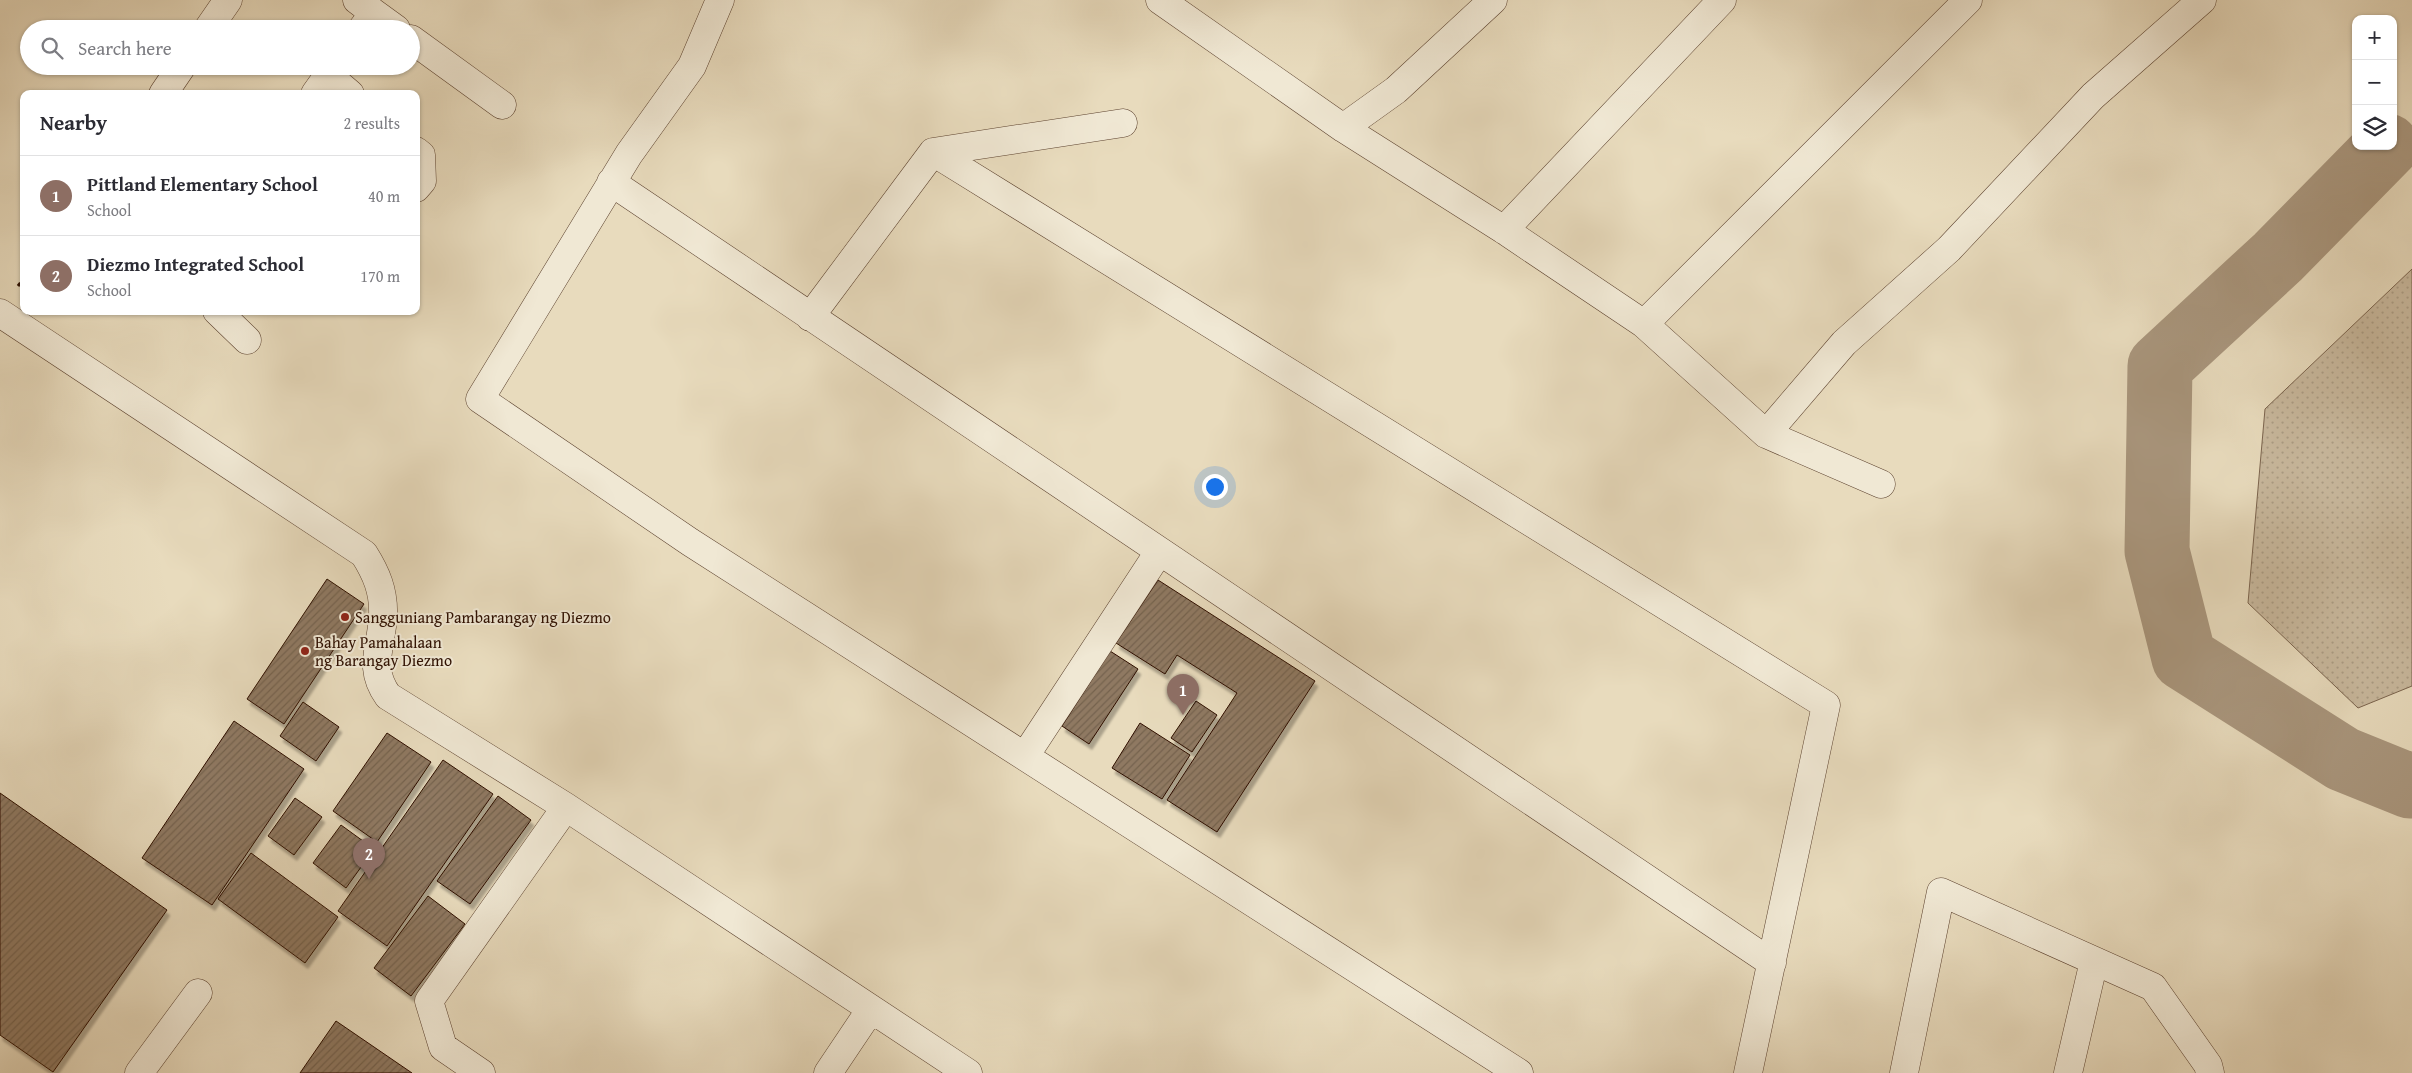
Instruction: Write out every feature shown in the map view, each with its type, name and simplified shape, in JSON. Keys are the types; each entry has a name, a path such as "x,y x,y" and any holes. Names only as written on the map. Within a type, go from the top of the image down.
{"street":[{"path":"214,20 228,0"},
{"path":"720,0 692,66 611,182 480,399 690,542 1519,1073"},
{"path":"1344,128 1396,90 1493,0"},
{"path":"1504,230 1722,0"},
{"path":"1644,324 1968,0"},
{"path":"1766,434 1844,342 1949,249 2093,96 2202,0"},
{"path":"1163,1 1344,128 1504,230 1644,324 1766,434 1881,484"},
{"path":"364,14 377,20"},
{"path":"420,46 502,105"},
{"path":"165,90 176,75"},
{"path":"326,78 344,90"},
{"path":"810,317 933,152 1123,123"},
{"path":"933,152 1826,705 1748,1073"},
{"path":"420,154 422,181 420,183"},
{"path":"611,182 1772,963"},
{"path":"0,313 364,554 378,579 382,597 383,615 376,673 379,684 388,696 566,807 968,1073"},
{"path":"222,315 247,340"},
{"path":"1025,756 1159,552"},
{"path":"481,1073 443,1047 429,1000 566,807"},
{"path":"1904,1073 1940,892 2153,987 2208,1065 2210,1073"},
{"path":"2068,1073 2094,960"},
{"path":"139,1073 198,993"},
{"path":"828,1073 871,1009"}],"shaded area":[{"path":"2412,269 2412,686 2358,708 2248,603 2265,409"}],"building":[{"name":"Bahay Pamahalaan ng Barangay Diezmo","path":"327,579 364,604 284,724 247,699"},
{"path":"1158,580 1315,681 1217,832 1167,800 1237,693 1177,655 1165,674 1116,643"},
{"path":"1110,651 1138,669 1089,744 1062,726"},
{"path":"1196,701 1217,715 1192,752 1171,738"},
{"path":"303,702 339,727 316,761 280,736"},
{"path":"234,721 304,769 212,905 142,858"},
{"path":"1140,723 1190,755 1162,799 1112,768"},
{"path":"387,733 431,762 377,842 333,811"},
{"path":"443,760 493,794 387,946 338,911"},
{"path":"0,793 167,910 53,1072 0,1035"},
{"path":"498,796 531,820 470,904 437,881"},
{"path":"295,798 322,817 294,855 268,836"},
{"path":"341,825 374,849 346,888 313,863"},
{"path":"251,853 338,917 305,963 218,899"},
{"path":"428,896 465,924 411,996 374,968"},
{"path":"336,1021 412,1073 300,1073"}],"waterway":[{"path":"2383,150 2278,257 2160,366 2157,551 2184,658 2343,759 2410,786 2412,784"}],"place":[{"name":"Sangguniang Pambarangay ng Diezmo","path":"345,617"},
{"name":"Bahay Pamahalaan ng Barangay Diezmo","path":"305,651"},
{"name":"Pittland Elementary School","path":"1183,715"},
{"name":"Diezmo Integrated School","path":"369,879"}]}
